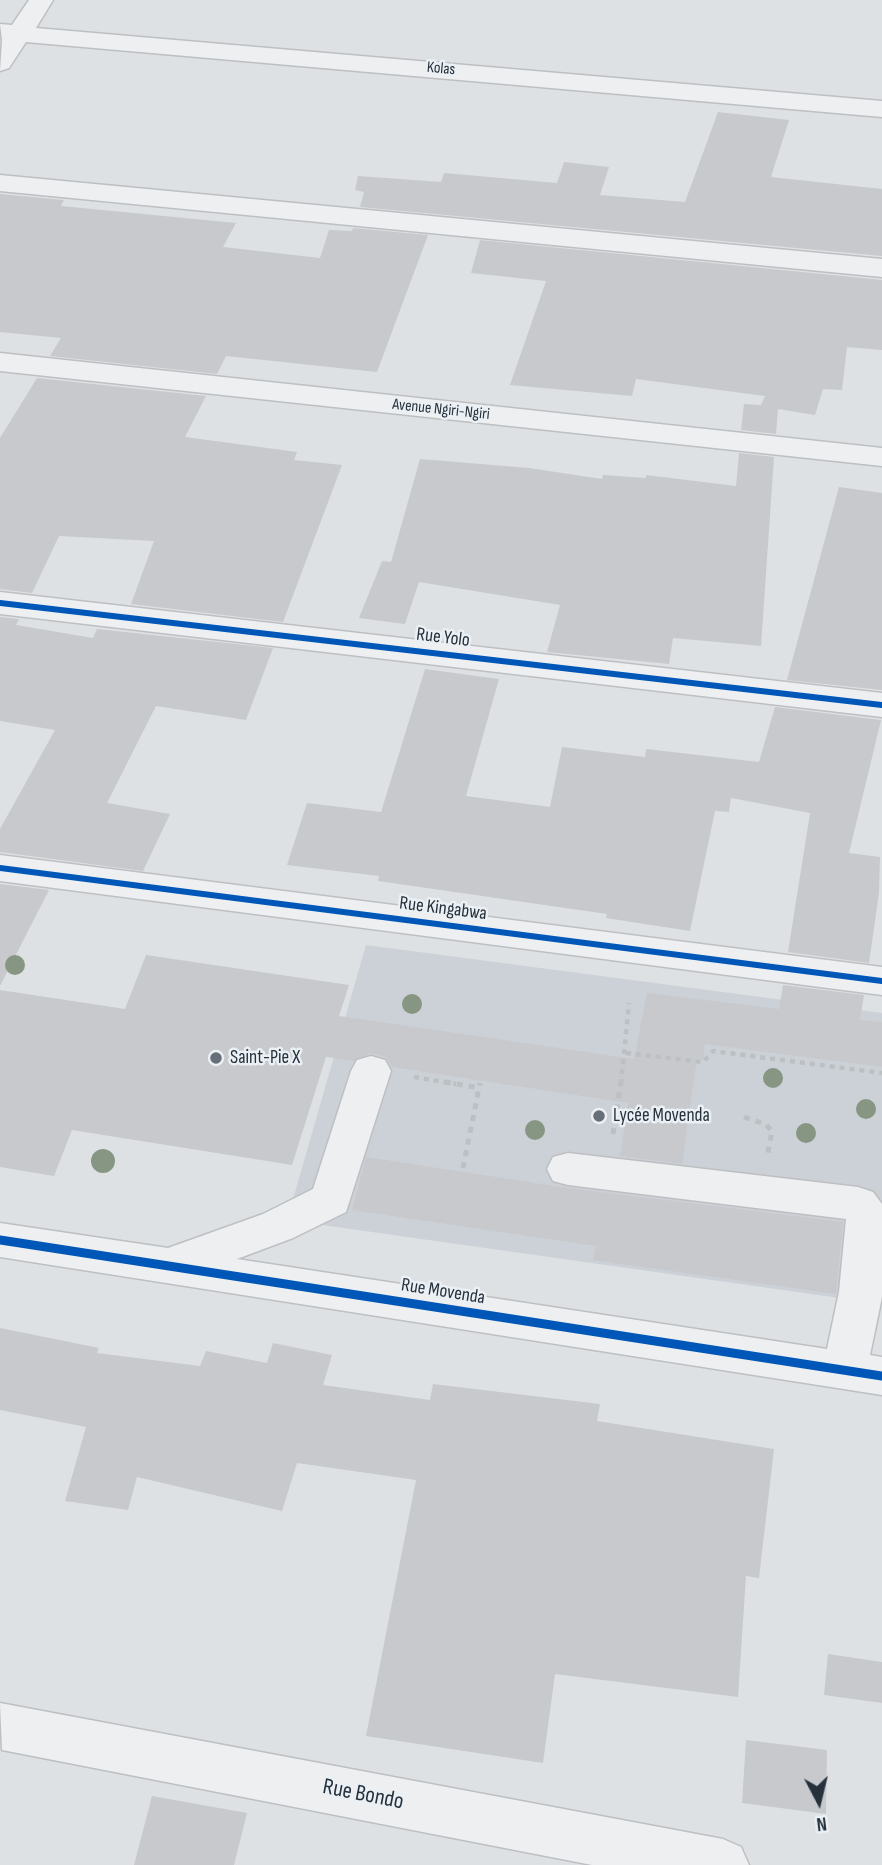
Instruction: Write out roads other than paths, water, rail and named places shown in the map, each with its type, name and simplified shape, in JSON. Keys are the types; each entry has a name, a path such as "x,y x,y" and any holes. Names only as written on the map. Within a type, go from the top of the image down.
{"street":[{"path":"0,62 9,33 41,0"},
{"name":"Kolas","path":"9,33 882,109"},
{"path":"0,183 882,268"},
{"name":"Avenue Ngiri-Ngiri","path":"0,362 882,457"},
{"name":"Rue Yolo","path":"0,603 882,705"},
{"name":"Rue Kingabwa","path":"0,868 882,981"},
{"path":"169,1266 278,1226 331,1200 371,1070"},
{"path":"587,1172 858,1204 864,1210 868,1223 861,1292 864,1373"},
{"name":"Rue Movenda","path":"0,1240 864,1373"},
{"name":"Rue Bondo","path":"2,1726 723,1865"}],"place":[{"name":"Saint-Pie X","path":"216,1058"},
{"name":"Lycée Movenda","path":"599,1116"}]}
